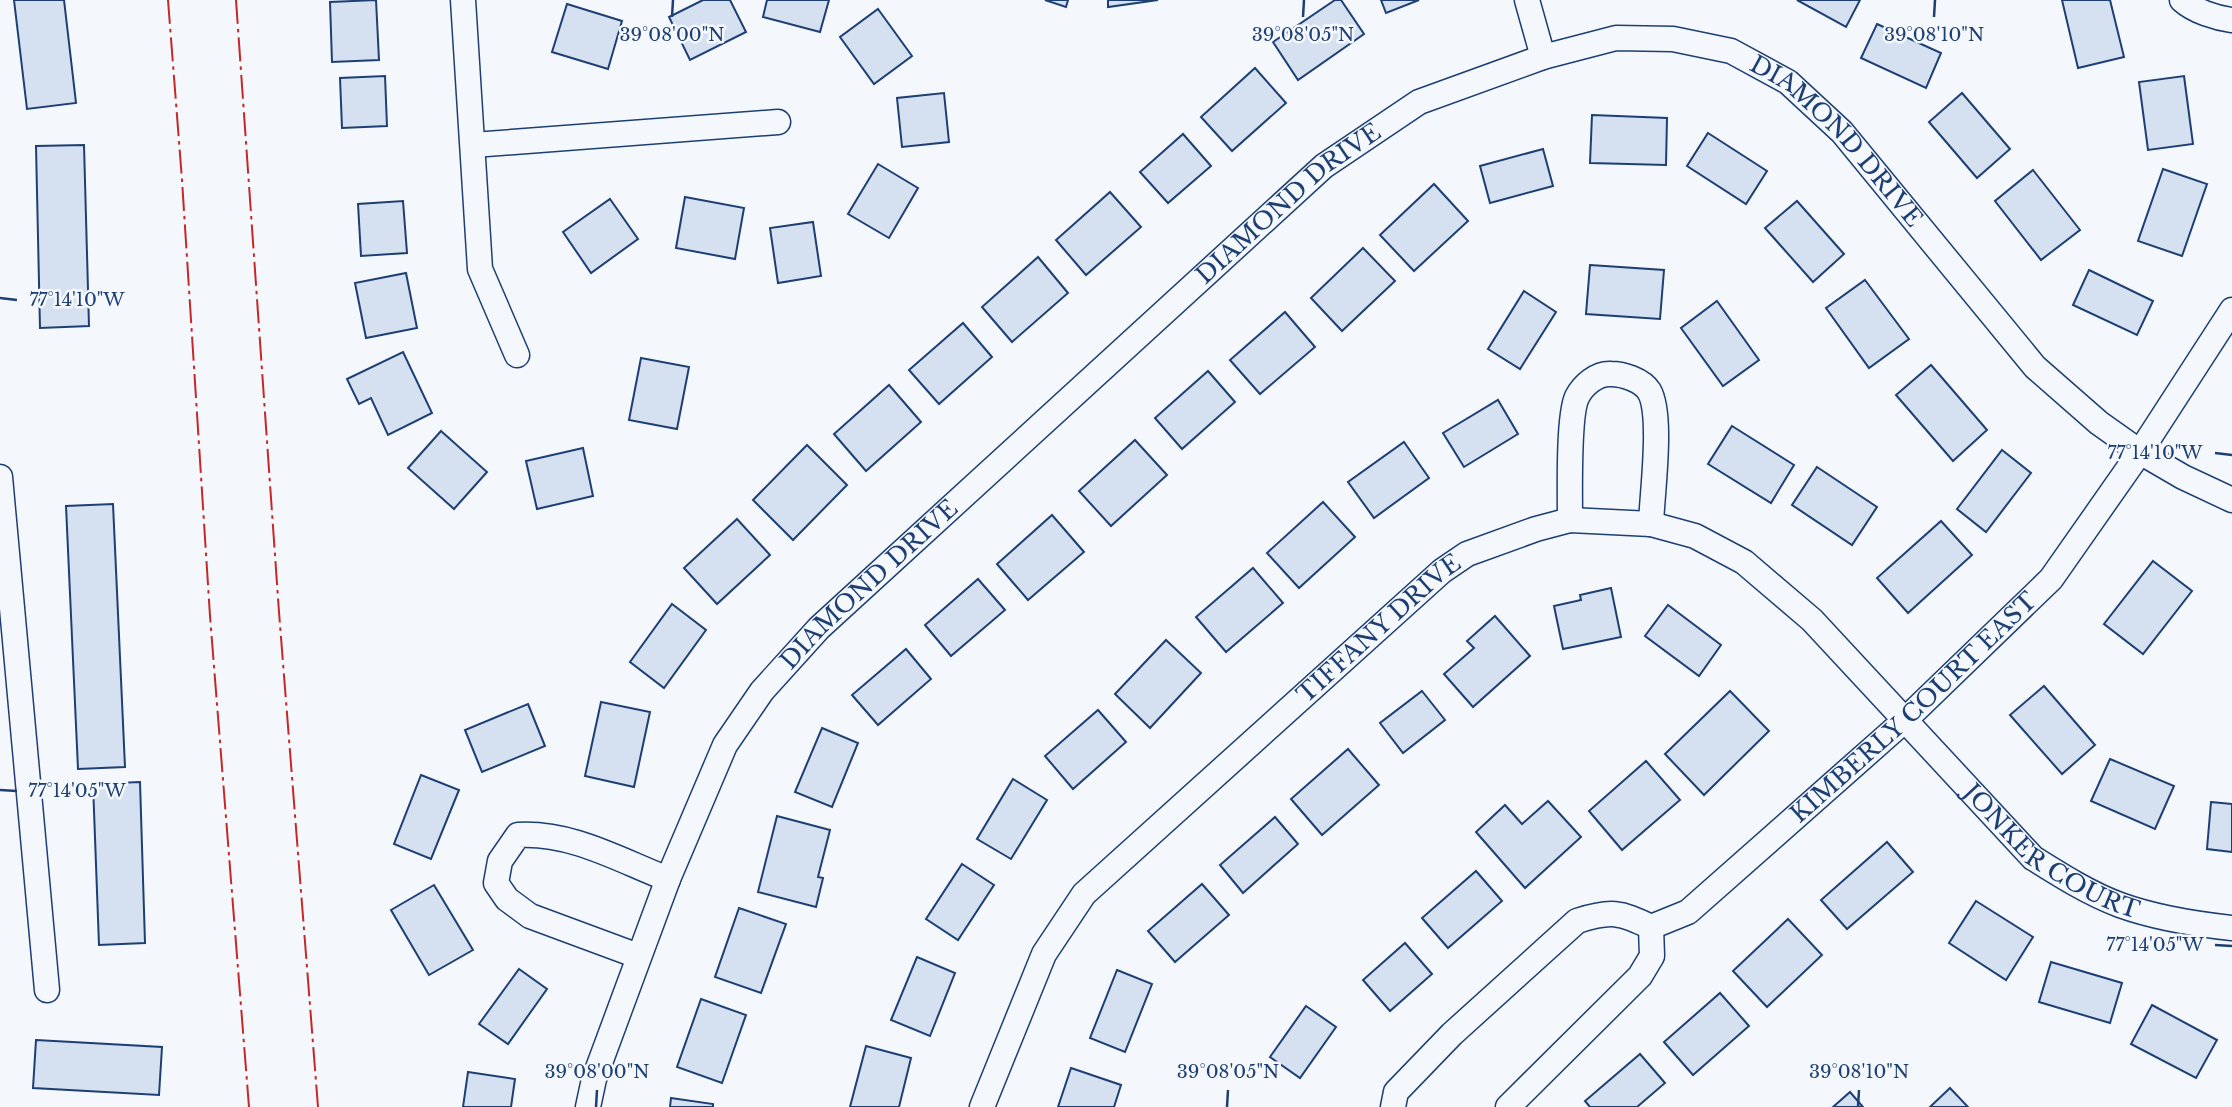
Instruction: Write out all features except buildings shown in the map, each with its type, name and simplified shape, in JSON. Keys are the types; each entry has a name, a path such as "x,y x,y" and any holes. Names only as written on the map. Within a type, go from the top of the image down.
{"street":[{"path":"463,0 480,269 517,355"},
{"path":"1527,0 1543,57"},
{"path":"2182,0 2187,5 2221,19 2232,20"},
{"name":"DIAMOND DRIVE","path":"588,1107 594,1079 668,879 726,745 762,691 819,628 1324,166 1419,102 1543,57 1616,38 1673,39 1731,51 1788,82 1842,132 2035,367 2099,423 2140,452 2183,477 2232,500"},
{"path":"473,145 778,122"},
{"name":"KIMBERLY COURT EAST","path":"1651,927 1688,912 1904,721 2051,579 2140,452 2232,310"},
{"path":"1570,520 1576,398 1587,383 1608,373 1630,377 1648,390 1656,415 1651,524"},
{"path":"0,477 47,990"},
{"name":"TIFFANY DRIVE","path":"982,1107 1044,954 1084,894 1441,571 1467,554 1536,529 1570,520 1651,524 1695,536 1744,562 1812,620 1904,721"},
{"name":"JONKER COURT","path":"1904,721 2024,848 2043,864 2118,905 2184,923 2232,929"},
{"path":"638,956 530,916 507,899 496,883 500,862 518,835 538,834 571,840 668,879"},
{"path":"1393,1107 1396,1092 1452,1034 1577,921 1600,913 1625,914 1651,927 1652,956 1640,976 1508,1107"}],"power":[{"path":"168,0 210,616 249,1107"},
{"path":"236,0 279,612 318,1107"}]}
